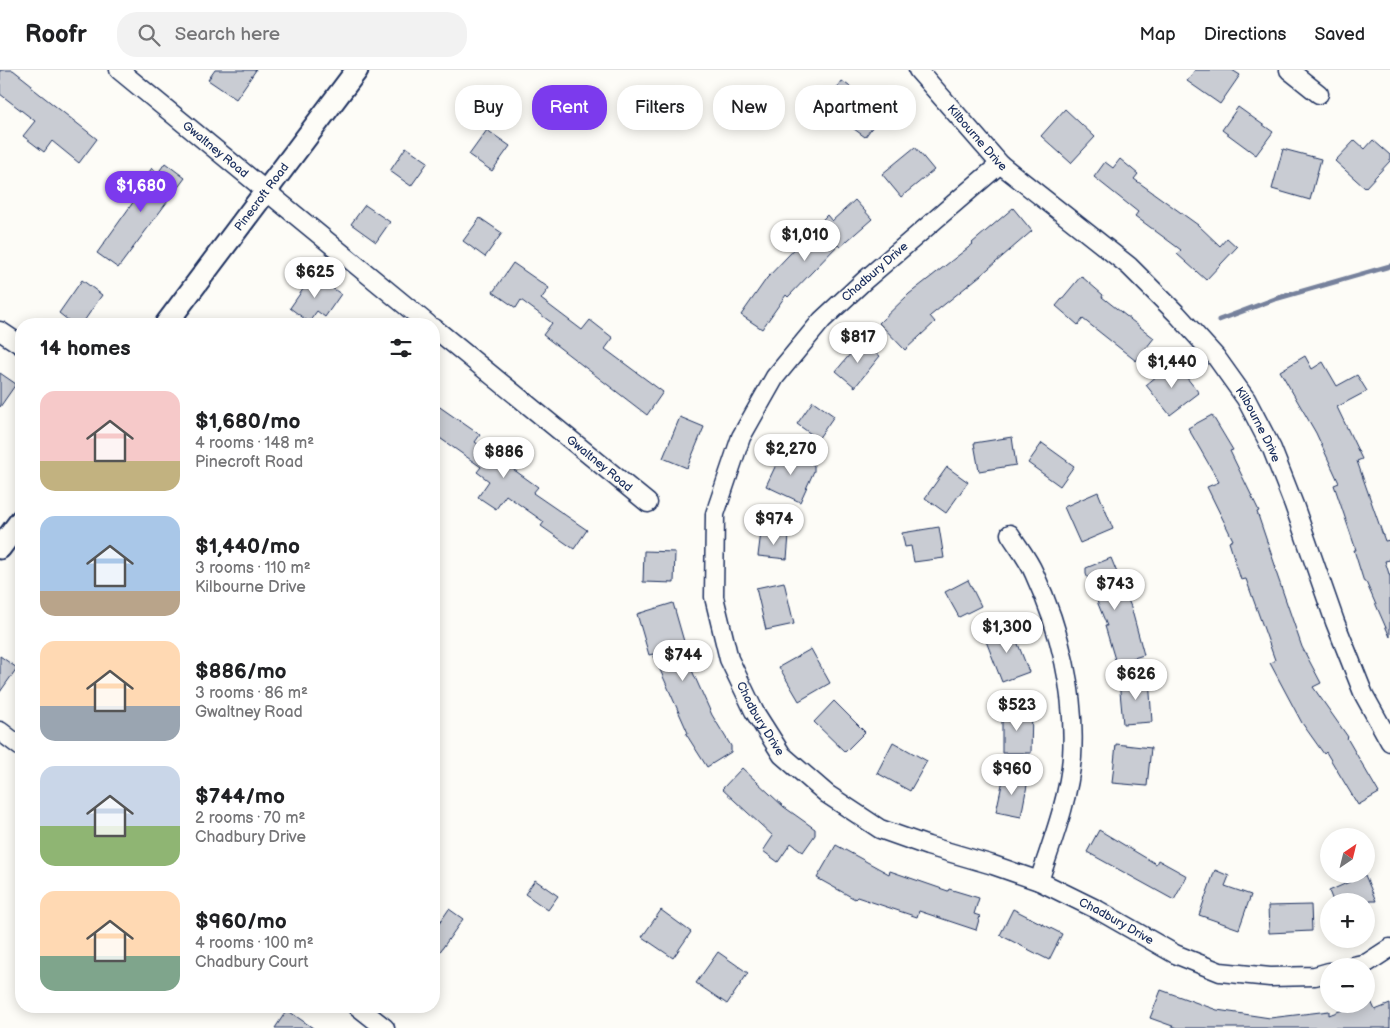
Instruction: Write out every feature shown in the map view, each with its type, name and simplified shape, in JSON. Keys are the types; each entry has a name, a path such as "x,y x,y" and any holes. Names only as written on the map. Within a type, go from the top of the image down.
{"street":[{"name":"Gwaltney Road","path":"119,70 421,318"},
{"name":"Pinecroft Road","path":"170,318 357,70"},
{"name":"Kilbourne Drive","path":"918,70 1000,164 1129,266 1177,314 1216,357 1246,399 1272,448 1335,622 1364,695 1390,742"},
{"path":"1289,70 1319,94"},
{"name":"Chadbury Drive","path":"1000,164 865,280 822,320 775,377 741,436 716,514 714,597 729,659 754,711 782,756 827,794 880,829 928,846 993,864 1040,881 1098,910 1174,954 1220,972 1270,977 1320,975"},
{"path":"0,331 15,341"},
{"name":"Gwaltney Road","path":"440,333 648,503"},
{"path":"0,548 15,528"},
{"path":"1010,534 1034,572 1056,631 1070,694 1072,757 1062,814 1040,881"},
{"path":"0,731 15,742"},
{"path":"1375,958 1390,948"},
{"path":"366,1013 385,1028"}],"building":[{"path":"0,70 13,70 32,85 31,87 97,139 79,163 52,141 44,152 23,136 35,121 0,94"},
{"path":"215,70 256,70 236,99 208,80"},
{"path":"1195,70 1232,70 1240,75 1220,104 1187,81"},
{"path":"842,81 848,85 839,85"},
{"path":"1238,107 1273,132 1256,155 1222,130"},
{"path":"1065,109 1095,137 1071,163 1041,136"},
{"path":"487,130 510,146 492,171 469,155"},
{"path":"855,130 870,130 865,137"},
{"path":"1355,140 1365,149 1373,140 1390,155 1390,161 1365,188 1335,161"},
{"path":"406,147 428,162 411,186 390,171"},
{"path":"915,147 934,170 901,197 882,174"},
{"path":"1283,149 1321,159 1310,200 1272,189"},
{"path":"1120,159 1138,174 1134,179 1198,225 1220,246 1227,238 1237,247 1206,280 1177,254 1181,250 1135,216 1138,212 1094,177 1105,162 1113,168"},
{"path":"165,163 185,178 118,268 97,253 134,201 130,198 152,168 158,173"},
{"path":"855,200 872,219 840,247 838,245 788,297 786,295 762,329 741,315 767,278 827,215 832,221"},
{"path":"365,205 390,222 376,242 351,224"},
{"path":"1013,208 1032,231 930,316 935,322 905,350 879,323 909,294 973,244"},
{"path":"480,218 502,233 485,257 463,241"},
{"path":"513,263 549,288 541,299 582,330 590,320 613,338 605,349 663,392 647,415 543,335 552,323 521,300 516,308 493,292"},
{"path":"313,275 341,294 325,317 317,311 312,318 304,318 290,308"},
{"path":"1081,276 1103,295 1102,297 1154,338 1136,361 1083,319 1078,325 1056,306"},
{"path":"82,280 102,295 86,318 65,318 59,313"},
{"path":"861,341 880,356 855,387 836,371"},
{"path":"1305,356 1312,369 1323,362 1337,386 1357,375 1367,391 1337,407 1362,459 1357,461 1385,541 1390,540 1390,560 1385,561 1390,577 1390,637 1366,582 1364,582 1354,550 1356,550 1334,485 1339,483 1316,433 1280,371"},
{"path":"1174,362 1199,393 1170,415 1146,385"},
{"path":"0,373 15,383 15,385 0,407"},
{"path":"813,401 834,416 818,439 797,424"},
{"path":"440,407 480,435 475,442 538,487 533,493 587,530 574,549 541,526 544,522 506,495 496,509 478,497 489,481 477,472 481,467 440,438"},
{"path":"1212,415 1233,450 1230,451 1259,511 1257,512 1275,569 1302,647 1321,683 1313,687 1348,737 1379,793 1358,805 1326,752 1324,754 1302,723 1270,663 1275,660 1246,579 1241,580 1229,542 1233,540 1207,487 1219,482 1188,428"},
{"path":"680,417 704,427 687,468 663,458"},
{"path":"1012,437 1016,465 979,471 974,443"},
{"path":"1042,443 1074,466 1060,486 1028,463"},
{"path":"783,450 814,465 814,471 800,502 766,486"},
{"path":"947,467 968,482 946,513 925,498"},
{"path":"1098,492 1113,529 1080,543 1064,507"},
{"path":"939,527 944,558 914,562 911,546 905,547 902,533"},
{"path":"761,532 789,535 787,559 758,556"},
{"path":"644,551 675,552 674,583 643,582"},
{"path":"1111,558 1131,607 1144,655 1116,663 1105,626 1107,626 1086,574 1086,568"},
{"path":"968,580 981,606 959,617 945,592"},
{"path":"784,582 794,624 766,630 756,588"},
{"path":"673,603 685,645 681,646 712,715 731,746 731,752 707,767 686,734 688,733 653,654 649,655 637,614"},
{"path":"1011,626 1029,672 1002,682 984,636"},
{"path":"811,649 830,683 799,701 779,667"},
{"path":"0,656 15,667 15,671 0,692"},
{"path":"1149,679 1152,722 1123,724 1119,681"},
{"path":"834,701 865,732 845,752 814,722"},
{"path":"1002,712 1032,712 1031,753 1002,753"},
{"path":"893,742 927,761 910,791 877,773"},
{"path":"1116,744 1151,748 1147,786 1112,783"},
{"path":"742,768 784,807 815,829 815,835 803,852 791,843 778,862 763,851 773,836 722,789"},
{"path":"1004,775 1028,780 1021,817 996,812"},
{"path":"1099,830 1156,864 1158,860 1187,876 1174,900 1087,852"},
{"path":"836,845 889,874 890,871 948,891 949,889 979,898 974,914 980,916 976,930 919,911 917,917 857,897 855,899 817,878"},
{"path":"1215,870 1229,876 1225,886 1251,895 1239,929 1199,915"},
{"path":"535,880 558,896 548,910 525,894"},
{"path":"1347,883 1368,883 1373,893 1330,893 1329,891"},
{"path":"1311,905 1312,931 1269,933 1268,906"},
{"path":"449,909 463,919 440,952 440,922"},
{"path":"1013,909 1062,934 1049,960 1000,935"},
{"path":"661,910 691,932 673,958 642,937"},
{"path":"718,952 748,973 727,1004 696,983"},
{"path":"1161,990 1217,1010 1270,1018 1320,1012 1329,1013 1329,1015 1334,1013 1375,1013 1375,1010 1390,1004 1390,1028 1178,1028 1150,1018"},
{"path":"285,1013 291,1013 313,1028 275,1028"}],"waterway":[{"path":"1219,320 1275,299 1390,266"}]}
